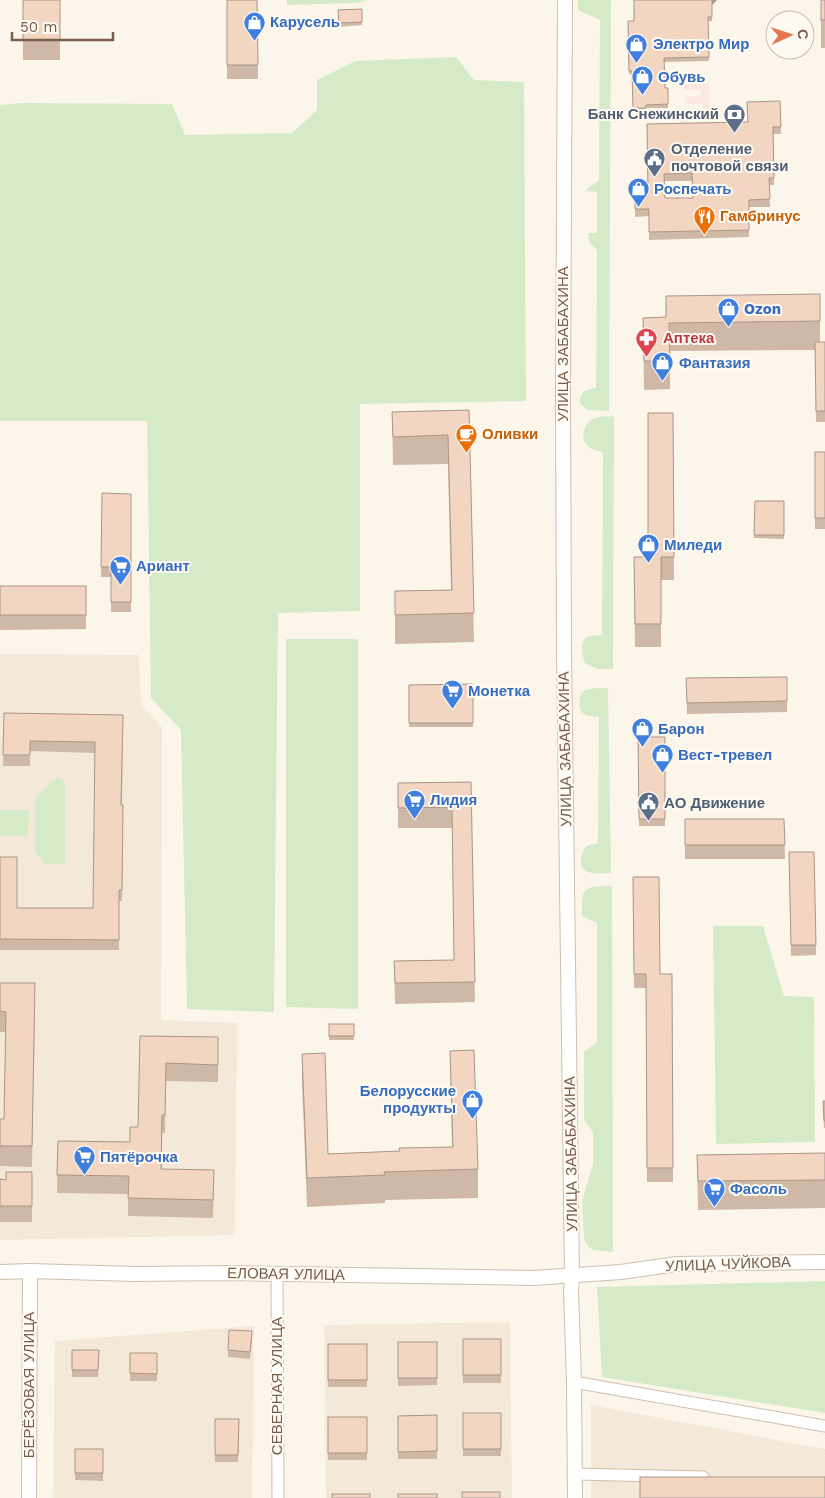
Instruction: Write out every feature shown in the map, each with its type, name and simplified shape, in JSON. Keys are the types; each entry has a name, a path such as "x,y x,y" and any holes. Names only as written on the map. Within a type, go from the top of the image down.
{"street":[{"name":"УЛИЦА ЗАБАБАХИНА","path":"565,0 564,649 575,1498"},
{"name":"УЛИЦА ЧУЙКОВА","path":"572,1276 621,1272 677,1264 825,1262"},
{"name":"БЕРЁЗОВАЯ УЛИЦА","path":"29,1498 30,1271"},
{"name":"ЕЛОВАЯ УЛИЦА","path":"0,1272 228,1273 534,1278 572,1276"},
{"name":"СЕВЕРНАЯ УЛИЦА","path":"277,1275 278,1498"},
{"path":"574,1382 825,1426"},
{"path":"575,1474 710,1477"}],"shaded area":[{"path":"684,84 709,84 710,116 687,117 687,125 680,126 679,111 703,110 702,104 686,104 686,97 701,96 701,90 684,90"},
{"path":"0,654 139,655 141,704 162,728 161,1020 237,1023 235,1235 0,1240"},
{"path":"510,1322 512,1498 326,1498 324,1325"},
{"path":"254,1326 252,1498 53,1498 55,1341"},
{"path":"591,1405 825,1449 825,1498 591,1498"}],"green space":[{"path":"287,0 367,0 357,3 287,5"},
{"path":"578,0 611,0 609,411 587,410 580,403 584,392 596,388 597,250 589,242 588,233 597,233 597,192 587,191 587,189 599,180 600,20 578,10"},
{"path":"456,57 474,80 524,82 526,401 360,404 360,611 278,613 274,1012 187,1009 181,730 151,698 147,421 0,421 0,105 22,103 172,104 185,135 292,133 317,110 317,80 355,61"},
{"path":"614,416 613,669 597,669 585,663 582,648 586,638 602,635 603,452 588,446 583,434 586,425 593,419"},
{"path":"286,639 358,639 358,1009 286,1007"},
{"path":"595,688 608,688 611,873 595,873 588,872 581,867 581,857 586,846 598,843 599,717 588,716 581,712 579,704 582,693 585,691"},
{"path":"58,778 62,779 65,783 65,864 45,864 35,852 35,798"},
{"path":"0,810 29,810 28,836 0,836"},
{"path":"612,886 613,1252 593,1250 587,1245 584,1239 582,1201 593,1164 593,1132 584,1120 584,1052 597,1042 597,923 582,916 582,899 586,890 590,888"},
{"path":"713,926 763,926 784,996 814,997 815,1142 716,1144"},
{"path":"825,1281 825,1413 602,1377 597,1287"}],"building":[{"path":"23,0 60,0 60,40 23,40"},
{"path":"227,0 257,0 258,65 227,65"},
{"path":"634,0 713,0 712,17 708,17 709,57 664,58 665,88 668,88 668,104 646,105 646,108 633,108 632,71 629,71 628,21 634,21"},
{"path":"821,0 825,0 825,20 821,20"},
{"path":"362,9 362,22 339,23 338,10"},
{"path":"780,101 781,127 773,127 774,178 769,178 770,199 749,200 749,230 649,232 649,209 635,209 635,193 648,193 647,124 748,122 747,102","holes":["692,173 693,198 665,198 664,174"]},
{"path":"820,294 820,321 669,323 670,361 644,361 643,318 666,317 666,296"},
{"path":"815,342 825,342 825,411 816,411"},
{"path":"469,410 474,613 395,615 395,591 452,590 448,435 393,437 392,412"},
{"path":"648,413 673,413 674,557 661,557 661,624 635,624 634,557 648,557"},
{"path":"815,452 825,452 825,518 815,518"},
{"path":"102,493 131,494 131,602 111,602 111,567 101,567"},
{"path":"755,501 784,501 784,535 754,535"},
{"path":"0,586 86,586 86,615 0,615"},
{"path":"787,677 787,701 687,703 686,678"},
{"path":"473,684 473,723 409,723 409,685"},
{"path":"4,713 123,715 122,890 119,890 119,940 0,939 0,857 17,857 17,908 93,908 95,742 30,741 30,755 3,755"},
{"path":"638,737 665,737 665,819 639,819"},
{"path":"471,782 475,982 395,983 394,961 454,960 452,807 398,808 398,783"},
{"path":"685,819 784,819 785,845 685,845"},
{"path":"789,852 814,852 816,945 791,945"},
{"path":"633,877 659,877 660,974 672,974 673,1168 647,1168 646,974 634,974"},
{"path":"0,983 35,983 32,1146 0,1146 0,1119 4,1119 6,1012 0,1011"},
{"path":"329,1024 354,1024 354,1036 329,1036"},
{"path":"140,1036 218,1037 218,1065 166,1063 165,1115 162,1115 161,1169 214,1170 213,1200 128,1198 129,1176 57,1175 58,1141 130,1142 130,1127 138,1127"},
{"path":"474,1050 478,1169 384,1172 385,1175 307,1178 302,1054 325,1053 328,1154 400,1151 399,1148 453,1147 450,1051"},
{"path":"823,1101 825,1101 825,1121 824,1121"},
{"path":"825,1153 825,1180 698,1181 697,1155"},
{"path":"6,1172 32,1172 32,1206 0,1206 0,1179 6,1180"},
{"path":"229,1330 252,1331 250,1352 228,1350"},
{"path":"463,1339 501,1339 501,1375 463,1375"},
{"path":"398,1342 437,1342 437,1378 398,1378"},
{"path":"328,1344 367,1344 367,1380 328,1380"},
{"path":"72,1350 99,1350 98,1370 72,1370"},
{"path":"130,1353 157,1353 157,1374 130,1373"},
{"path":"463,1413 501,1413 501,1449 463,1449"},
{"path":"437,1415 437,1451 398,1452 398,1416"},
{"path":"328,1417 367,1417 367,1453 328,1453"},
{"path":"215,1419 239,1419 238,1455 215,1455"},
{"path":"75,1449 103,1449 103,1473 75,1473"},
{"path":"640,1477 825,1477 825,1498 640,1498"},
{"path":"462,1492 500,1492 500,1498 462,1498"},
{"path":"332,1494 370,1494 370,1498 332,1498"},
{"path":"398,1494 437,1494 437,1498 398,1498"}],"place":[{"name":"Карусель","path":"254,41"},
{"name":"Электро Мир","path":"637,63"},
{"name":"Обувь","path":"642,96"},
{"name":"Банк Снежинский","path":"735,133"},
{"name":"Отделение почтовой связи","path":"655,177"},
{"name":"Роспечать","path":"638,208"},
{"name":"Гамбринус","path":"704,235"},
{"name":"Ozon","path":"728,328"},
{"name":"Аптека","path":"647,357"},
{"name":"Фантазия","path":"663,382"},
{"name":"Оливки","path":"466,453"},
{"name":"Миледи","path":"648,564"},
{"name":"Ариант","path":"120,585"},
{"name":"Монетка","path":"452,710"},
{"name":"Барон","path":"642,748"},
{"name":"Вест-тревел","path":"662,774"},
{"name":"Лидия","path":"414,819"},
{"name":"АО Движение","path":"648,822"},
{"name":"Белорусские продукты","path":"472,1119"},
{"name":"Пятёрочка","path":"84,1176"},
{"name":"Фасоль","path":"714,1208"}]}
